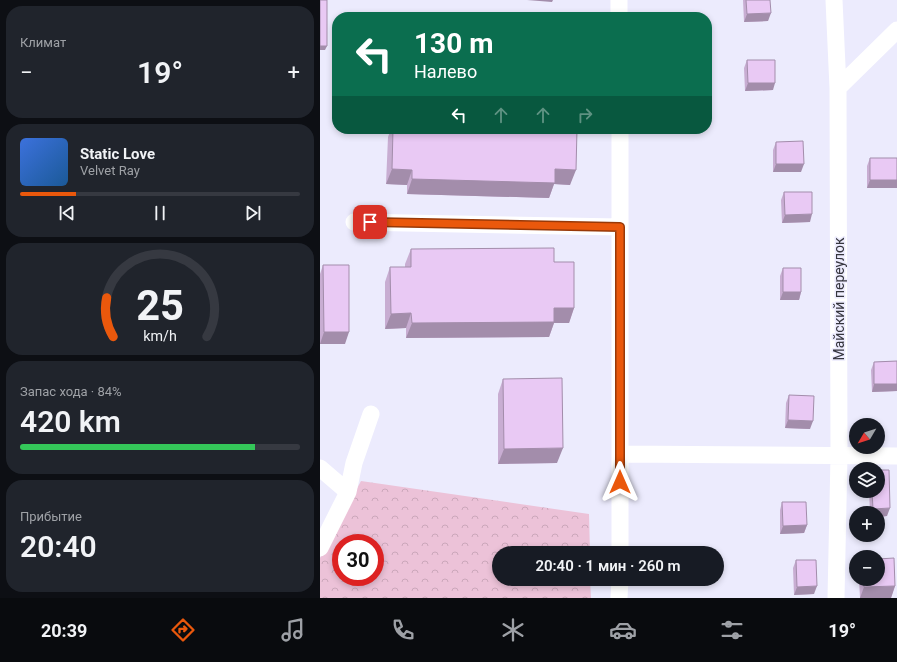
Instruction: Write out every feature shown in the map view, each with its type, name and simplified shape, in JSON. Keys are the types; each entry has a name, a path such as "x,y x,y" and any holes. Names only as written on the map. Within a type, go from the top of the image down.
{"street":[{"path":"619,0 619,12"},
{"name":"Майский переулок","path":"834,0 838,88 839,456 836,598"},
{"path":"838,88 897,30"},
{"path":"620,134 620,546"},
{"path":"354,222 620,227"},
{"path":"320,548 348,492 354,464 371,414"},
{"path":"620,454 897,456"},
{"path":"320,468 348,492"},
{"path":"620,586 620,598"}],"green space":[{"path":"361,481 589,514 590,546 492,546 492,586 590,586 591,598 320,598 320,558 332,535 332,586 384,586 384,534 333,534"}],"building":[{"path":"320,0 327,0 327,46 320,46"},
{"path":"746,0 770,0 771,13 747,14"},
{"path":"747,60 775,60 775,83 748,83"},
{"path":"393,134 577,134 576,170 555,169 555,183 412,179 412,170 392,169"},
{"path":"803,141 804,164 776,164 776,142"},
{"path":"870,158 897,158 897,180 870,180"},
{"path":"784,192 812,192 812,214 785,215"},
{"path":"554,248 554,262 574,262 574,308 554,308 554,322 412,323 411,313 391,314 390,267 411,267 411,249"},
{"path":"323,265 349,265 349,332 324,332"},
{"path":"783,268 801,268 801,292 783,292"},
{"path":"897,361 897,384 874,384 874,362"},
{"path":"562,378 563,448 504,449 503,379"},
{"path":"789,395 814,396 813,421 788,420"},
{"path":"885,470 889,470 890,508 885,508 885,506 873,506 872,498 885,498"},
{"path":"782,502 806,502 807,525 783,526"},
{"path":"894,558 895,586 864,587 885,586 885,559"},
{"path":"796,560 816,560 817,586 797,587"}],"route":[{"path":"370,222 620,227 620,482"}]}
